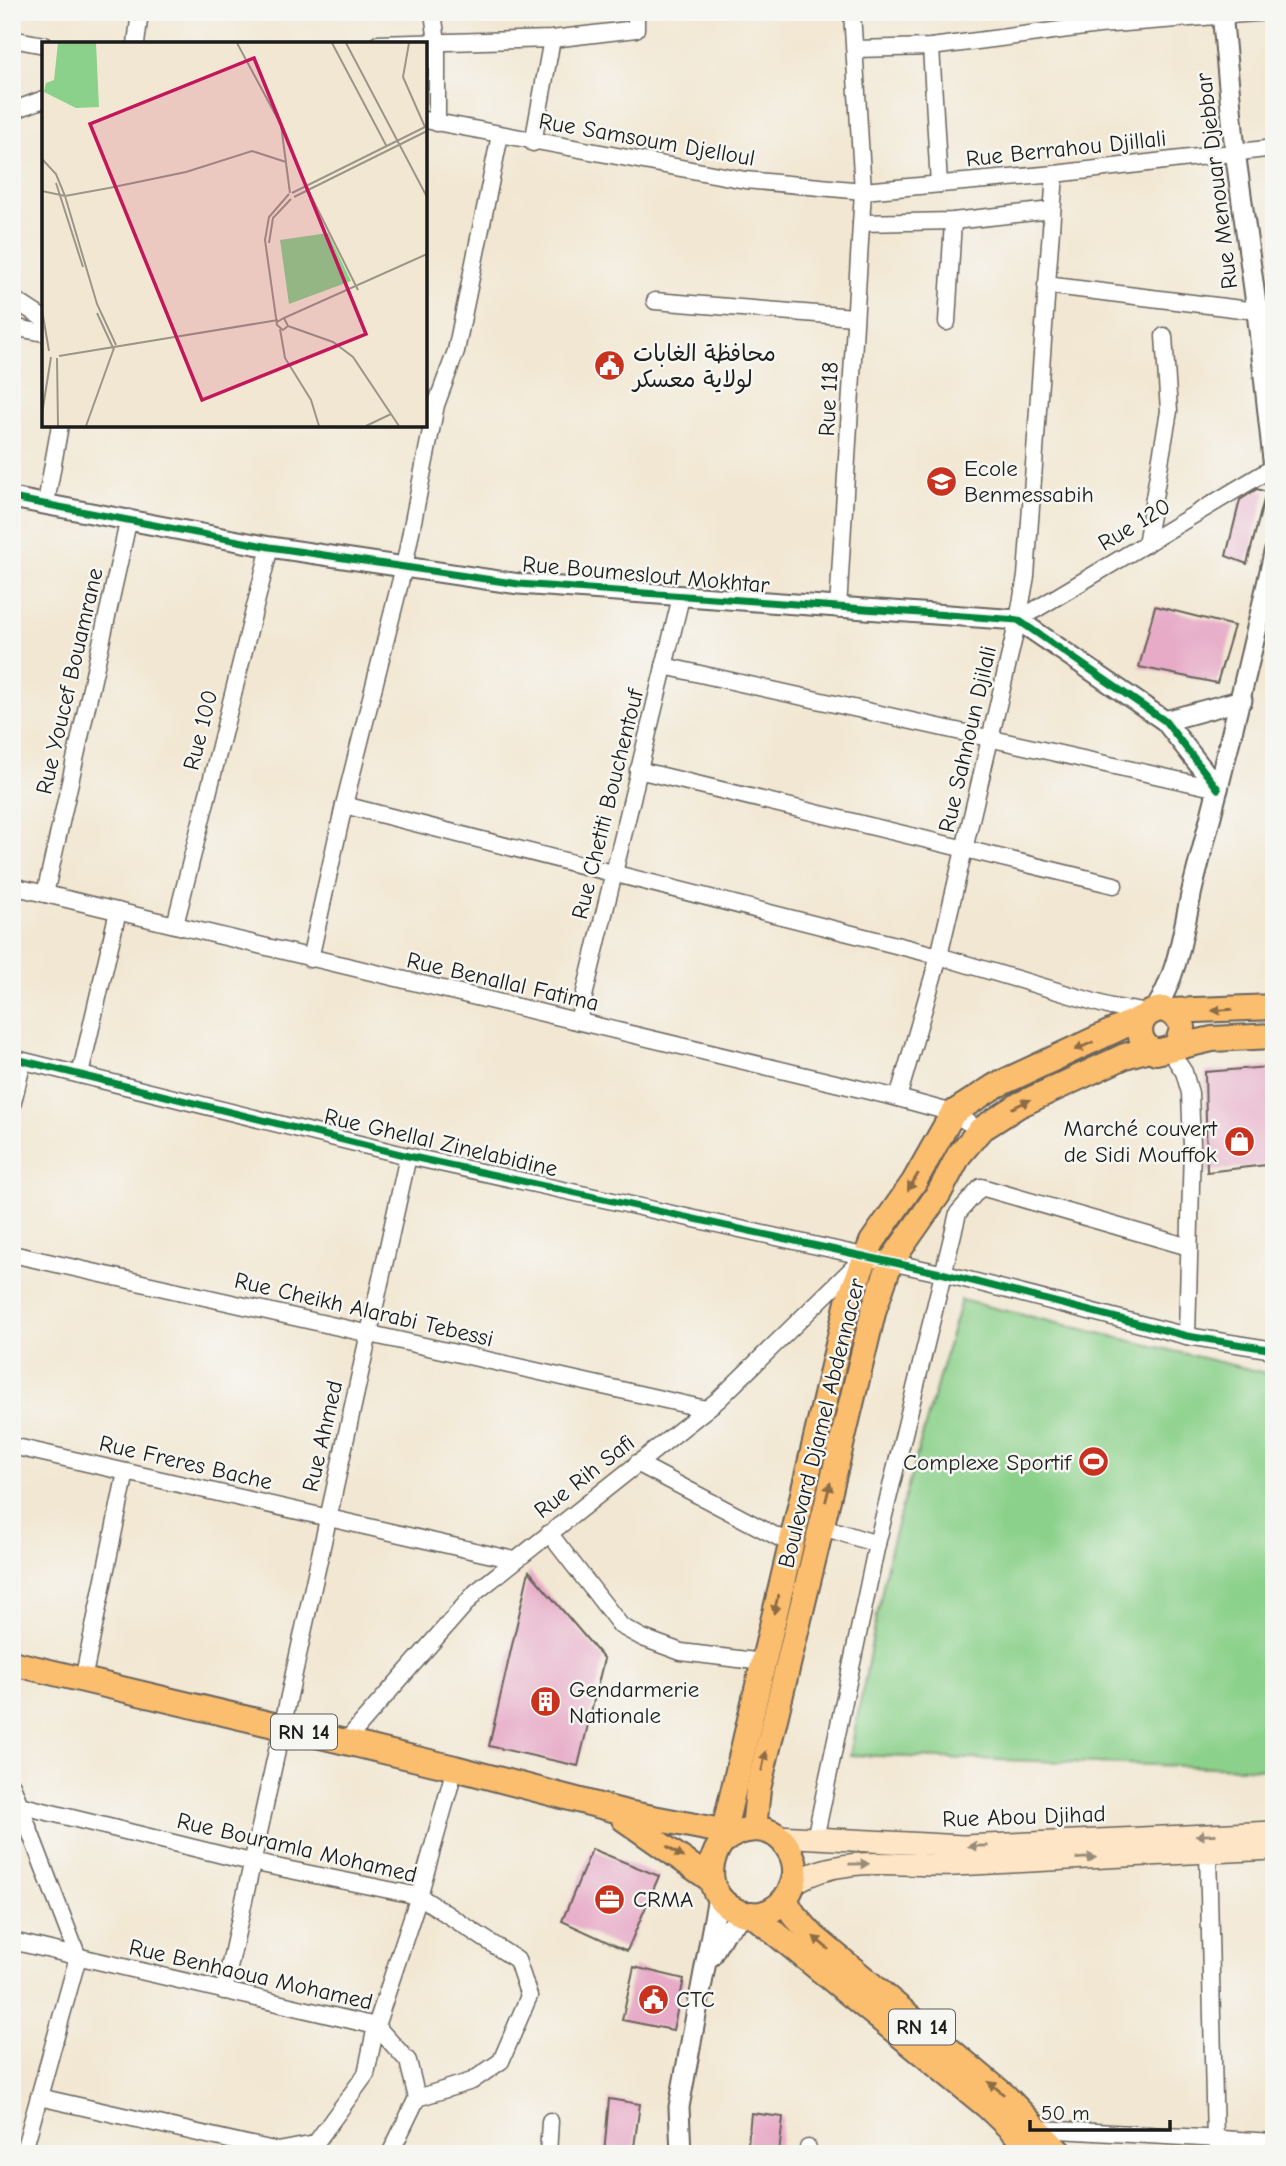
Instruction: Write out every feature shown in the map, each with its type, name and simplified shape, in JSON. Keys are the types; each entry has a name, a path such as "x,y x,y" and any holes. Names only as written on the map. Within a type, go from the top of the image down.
{"main road":[{"name":"Boulevard Djamel Abdennacer","path":"741,1835 763,1662 848,1303 863,1258 914,1182 953,1113 995,1086 1163,1014 1274,1007"},
{"path":"1163,1014 1183,1035 1165,1049 1140,1037 1141,1022 1163,1014"},
{"name":"Boulevard Djamel Abdennacer","path":"741,1835 758,1789 874,1309 890,1264 932,1204 960,1155 980,1130 1019,1105 1125,1056 1212,1040 1274,1036"},
{"name":"RN 14","path":"12,1663 455,1768 595,1805 741,1835"},
{"name":"RN 14","path":"595,1805 655,1838 714,1888"},
{"name":"Rue Abou Djihad","path":"741,1835 1001,1845 1274,1832"},
{"path":"741,1835 793,1857 790,1891 764,1913 749,1914 727,1906 714,1888 713,1854 741,1835"},
{"name":"Rue Abou Djihad","path":"790,1891 822,1869 851,1863 937,1866 1274,1849"},
{"name":"RN 14","path":"790,1891 814,1937 1005,2096 1039,2142"},
{"name":"RN 14","path":"749,1914 988,2107 1061,2154"}],"street":[{"path":"136,42 140,12"},
{"path":"431,121 437,42 433,12"},
{"path":"427,42 552,39 636,29 636,12"},
{"name":"Rue 118","path":"838,609 863,191 852,12"},
{"path":"856,49 931,47 1098,19 1269,12"},
{"name":"Rue Menouar Djebbar","path":"1223,15 1235,152 1265,310 1274,468"},
{"path":"12,39 42,45"},
{"path":"533,143 552,39"},
{"path":"931,47 939,184"},
{"path":"12,111 42,100"},
{"name":"Rue Samsoum Djelloul","path":"431,121 533,143 744,180 863,191"},
{"path":"310,959 344,805 404,567 436,405 456,351 500,135"},
{"name":"Rue Berrahou Djillali","path":"863,191 1055,174 1274,148"},
{"name":"Rue Sahnoun Djilali","path":"898,1098 939,956 1026,576 1055,174"},
{"path":"861,223 953,221 1052,210"},
{"path":"947,322 953,221"},
{"path":"1046,285 1265,310"},
{"path":"12,298 42,318"},
{"path":"655,301 855,317"},
{"path":"12,327 42,333"},
{"path":"1146,544 1169,411 1164,336"},
{"path":"46,503 60,427"},
{"name":"Rue 120","path":"1018,620 1274,468"},
{"name":"Rue Boumeslout Mokhtar","path":"12,498 270,547 519,584 1018,620"},
{"name":"Rue Youcef Bouamrane","path":"45,894 129,519"},
{"name":"Rue 100","path":"175,925 270,547"},
{"path":"344,805 939,956 1111,1007 1163,1014 1242,700 1274,553"},
{"name":"Rue Chetiti Bouchentouf","path":"578,1021 681,597"},
{"path":"1018,620 1165,722 1218,789"},
{"path":"664,666 991,736 1218,789"},
{"path":"1165,722 1242,700"},
{"path":"638,769 1114,885"},
{"name":"Rue Benallal Fatima","path":"12,886 898,1098 953,1113 980,1130"},
{"path":"80,1075 118,911"},
{"path":"1165,1049 1184,1072 1190,1093 1187,1336"},
{"path":"12,1106 18,1060"},
{"name":"Rue Ghellal Zinelabidine","path":"18,1060 408,1156 945,1274 1187,1336 1274,1350"},
{"name":"Rue Ahmed","path":"224,1991 408,1156"},
{"path":"815,1839 877,1544 958,1213 981,1187 1189,1247"},
{"name":"Rue Cheikh Alarabi Tebessi","path":"12,1254 706,1409"},
{"name":"Rue Rih Safi","path":"345,1742 475,1592 706,1409 863,1258"},
{"name":"Rue Freres Bache","path":"12,1446 514,1560"},
{"path":"637,1463 790,1544"},
{"path":"83,1680 126,1472"},
{"path":"820,1526 877,1544"},
{"path":"549,1533 621,1626 643,1638 681,1652 763,1662"},
{"path":"39,2097 278,2151 313,2149 366,2074 376,2026 419,1896 455,1768"},
{"path":"12,1785 78,1956 23,2154"},
{"name":"Rue Bouramla Mohamed","path":"19,1805 251,1862 419,1896 517,1960 529,1996 501,2061 472,2081 417,2098"},
{"path":"1208,1852 1215,2140"},
{"path":"681,2154 679,2107 705,1966 714,1888"},
{"path":"705,1966 724,1933 749,1914"},
{"name":"Rue Benhaoua Mohamed","path":"12,1941 376,2026 408,2061 417,2098"},
{"path":"390,2154 417,2098"},
{"path":"548,2154 550,2121"},
{"path":"1039,2142 1274,2142"}],"green space":[{"name":"Complexe Sportif","path":"961,1300 1274,1375 1274,1769 850,1755 890,1549"}],"building":[{"path":"1257,489 1266,492 1247,564 1226,556 1240,500"},
{"path":"1155,606 1234,626 1217,683 1139,667"},
{"name":"Marché couvert de Sidi Mouffok","path":"1268,1067 1274,1117 1274,1164 1207,1172 1205,1072"},
{"name":"Gendarmerie Nationale","path":"529,1571 604,1659 578,1766 489,1746"},
{"name":"CRMA","path":"592,1849 659,1876 627,1951 562,1921"},
{"name":"CTC","path":"634,1967 684,1979 673,2030 622,2020"},
{"path":"609,2099 640,2104 633,2154 604,2154"},
{"path":"751,2113 783,2117 779,2154 747,2154"}],"cycle path":[{"path":"12,498 270,547 519,584 1018,620 1165,721 1218,789"},
{"path":"12,1058 408,1156 945,1274 1187,1336 1274,1350"}],"place":[{"name":"محافظة الغابات لولاية معسكر","path":"610,366"},
{"name":"Ecole Benmessabih","path":"941,481"},
{"name":"Marché couvert de Sidi Mouffok","path":"1240,1141"},
{"name":"Complexe Sportif","path":"1094,1462"},
{"name":"Gendarmerie Nationale","path":"546,1702"},
{"name":"CRMA","path":"610,1899"},
{"name":"CTC","path":"653,1999"}]}
